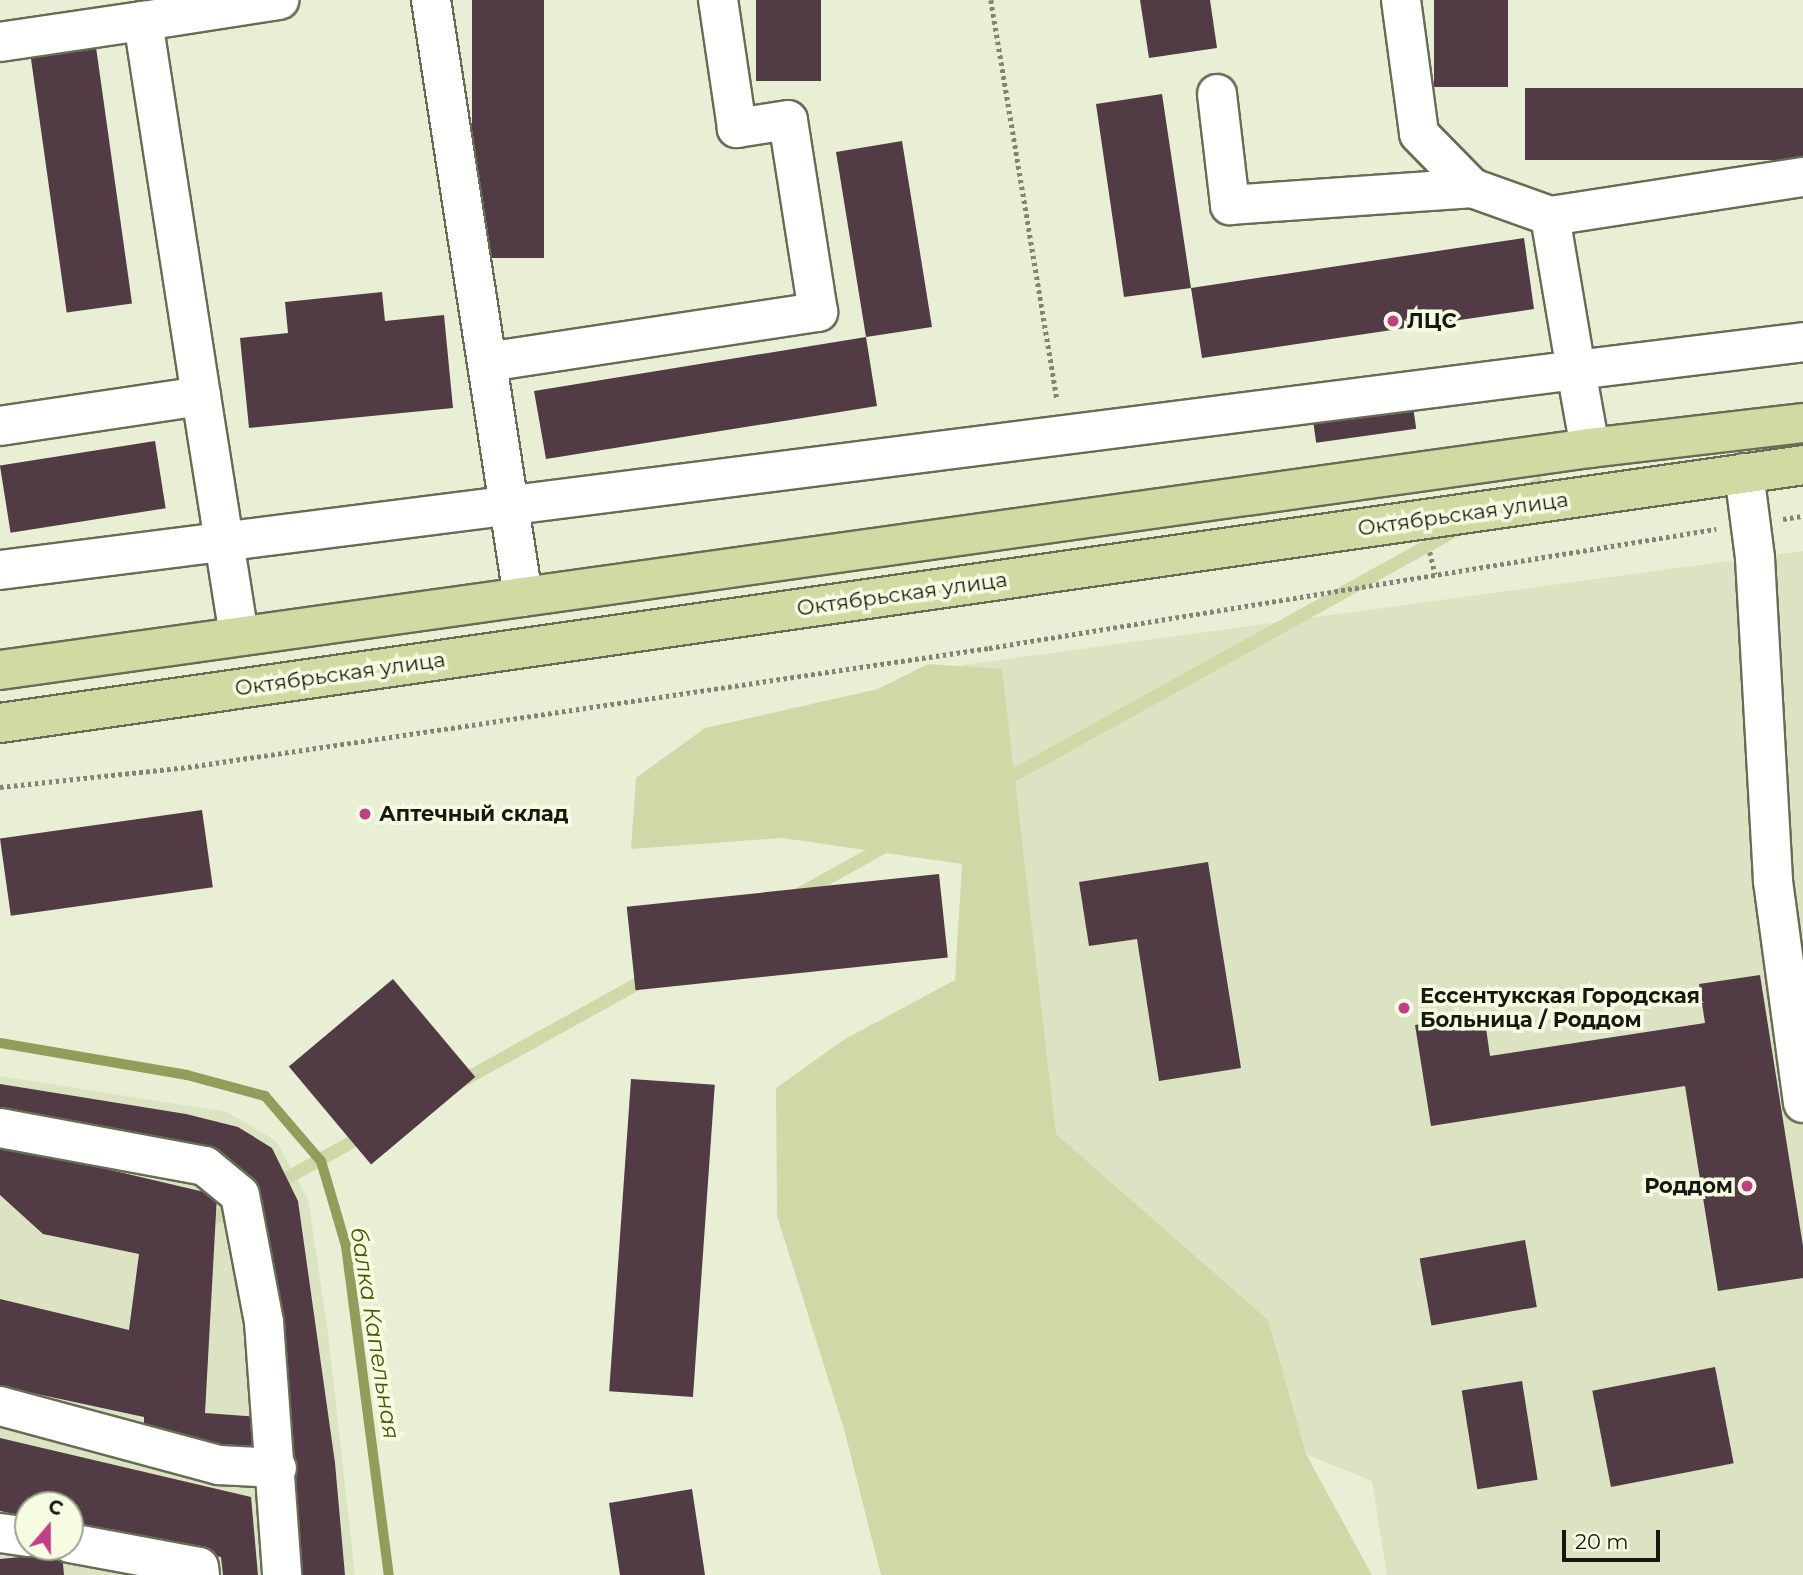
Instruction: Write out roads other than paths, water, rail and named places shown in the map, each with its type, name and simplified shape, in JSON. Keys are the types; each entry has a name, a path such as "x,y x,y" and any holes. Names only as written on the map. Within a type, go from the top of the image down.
{"main road":[{"path":"0,670 1590,448 1803,423"},
{"path":"1744,473 1742,451 1758,428"},
{"path":"1583,497 1595,483 1590,448"},
{"name":"Октябрьская улица","path":"0,723 1803,465"}],"lane":[{"path":"0,42 279,0"},
{"path":"431,0 523,597"},
{"path":"487,362 818,312 788,120 737,128 718,0"},
{"path":"1401,0 1419,134 1472,188"},
{"path":"144,21 239,635"},
{"path":"1217,94 1230,205 1472,188 1550,216 1803,177"},
{"path":"1550,216 1590,448"},
{"path":"0,570 1803,342"},
{"path":"0,426 201,396"},
{"path":"1744,473 1748,523 1755,558 1773,881 1803,1103"},
{"path":"0,1128 205,1166 240,1195 264,1322 278,1468 282,1575"},
{"path":"0,1406 219,1465 278,1468"},
{"path":"84,1555 199,1567 200,1575"}],"waterway":[{"name":"балка Капельная","path":"0,1043 187,1075 265,1096 321,1161 346,1246 389,1575"}],"place":[{"name":"ЛЦС","path":"1393,321"},
{"name":"Аптечный склад","path":"365,814"},
{"name":"Ессентукская Городская Больница / Роддом","path":"1404,1008"},
{"name":"Роддом","path":"1747,1186"}]}
